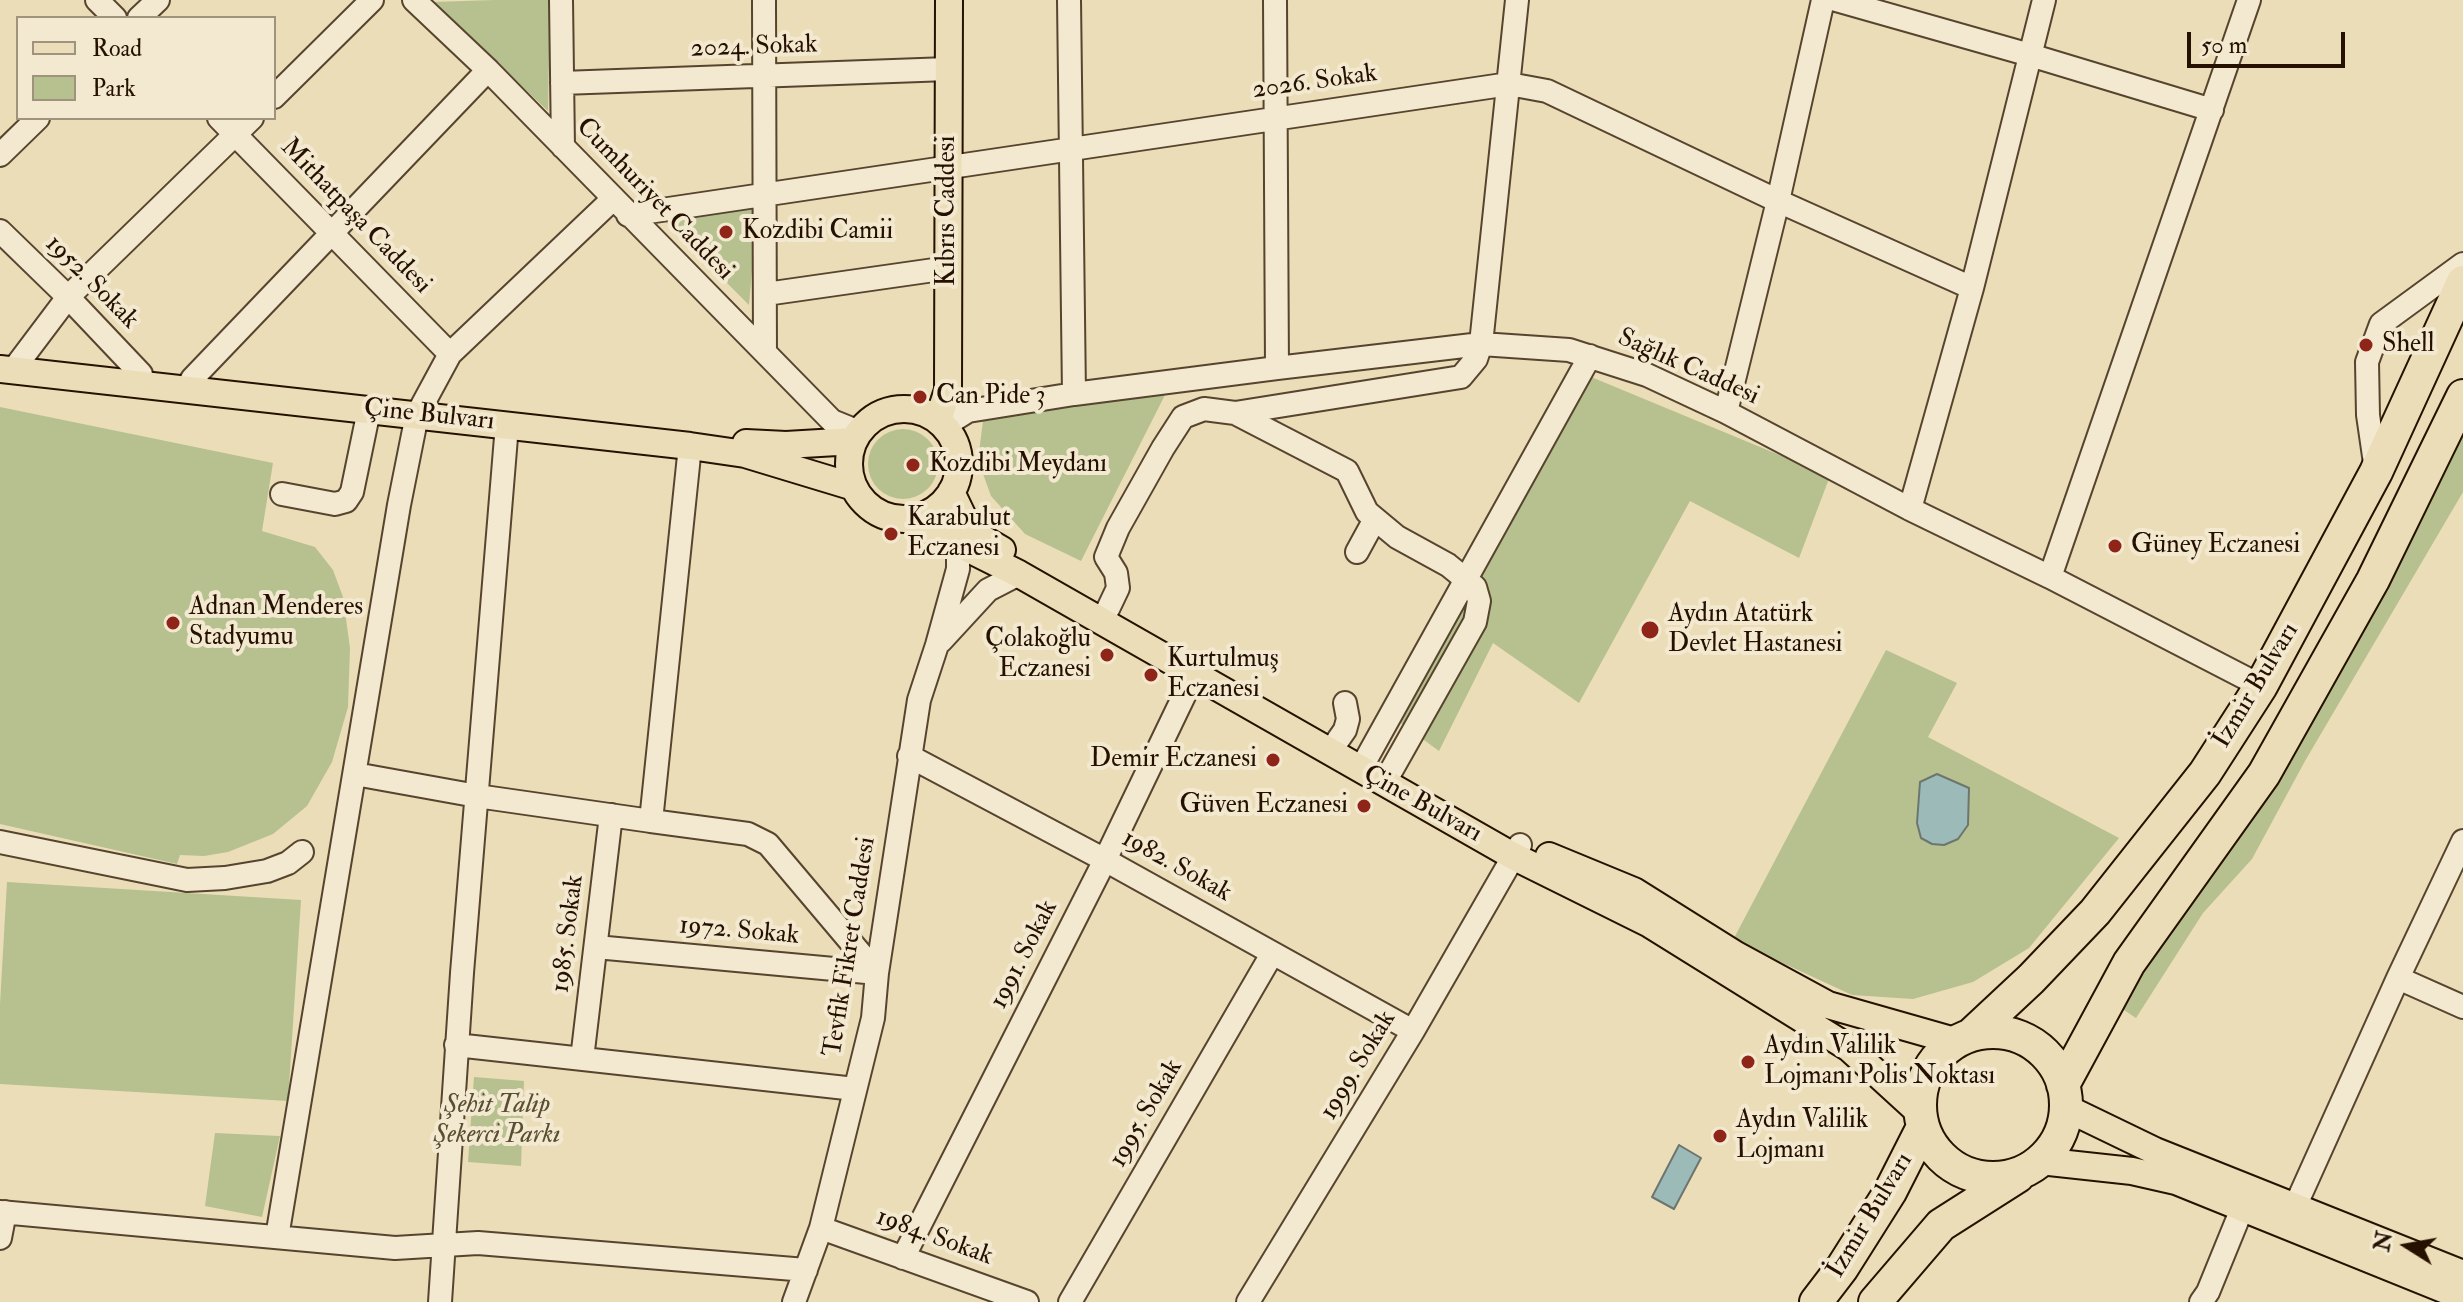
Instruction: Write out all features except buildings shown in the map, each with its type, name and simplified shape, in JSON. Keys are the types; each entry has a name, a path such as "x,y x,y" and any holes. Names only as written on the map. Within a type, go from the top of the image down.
{"highway":[{"name":"İzmir Bulvarı","path":"1964,1038 2031,979 2095,912 2205,773 2261,686 2376,472 2463,282"},
{"name":"İzmir Bulvarı","path":"2064,1096 2129,963 2264,774 2373,580 2463,396"},
{"path":"1993,1032 2016,1036 2037,1047 2053,1064 2064,1096 2062,1128 2053,1146 2032,1166 2001,1178 1978,1177 1956,1169 1938,1154 1921,1120 1921,1088 1931,1065 1948,1047 1964,1038 1993,1032"},
{"name":"İzmir Bulvarı","path":"1816,1302 1842,1268 1890,1192 1921,1120"},
{"name":"İzmir Bulvarı","path":"1875,1302 1941,1225 2032,1166"}],"main road":[{"name":"Kıbrıs Caddesi","path":"935,0 941,70 948,390 937,420"},
{"name":"Kıbrıs Caddesi","path":"941,70 949,0"},
{"name":"Çine Bulvarı","path":"9,363 192,379 419,410 714,441 786,445 856,437"},
{"name":"Çine Bulvarı","path":"9,363 369,410 419,410 507,425 745,454 854,487"},
{"path":"905,409 937,420 958,449 956,485 946,500 933,511 909,519 879,513 864,502 854,487 849,469 856,437 872,420 887,412 905,409"},
{"name":"Çine Bulvarı","path":"951,492 963,517 978,536 1338,740 1364,764 1391,771 1516,850 1634,891 1736,955 1828,1005 1964,1038"},
{"name":"Çine Bulvarı","path":"909,519 1019,574 1194,675 1364,764 1648,923 1849,1048 1921,1120"},
{"path":"2064,1096 2155,1151 2247,1198 2463,1274"},
{"path":"2032,1166 2132,1171 2247,1198"},
{"path":"2291,1215 2463,1297"}],"street":[{"path":"97,0 113,16"},
{"path":"141,16 158,0"},
{"path":"276,95 372,0"},
{"name":"Cumhuriyet Caddesi","path":"414,0 488,70 832,421 856,437"},
{"path":"561,0 563,147"},
{"path":"764,0 765,352"},
{"path":"1069,0 1074,394"},
{"path":"1275,0 1277,368"},
{"path":"1108,609 1118,588 1116,573 1106,557 1118,528 1183,417 1204,409 1235,413 1461,377 1476,359 1481,344 1517,0"},
{"path":"1726,412 1823,0"},
{"path":"1836,0 2212,110"},
{"path":"1910,509 1972,288 2044,0"},
{"path":"2050,577 2249,0"},
{"path":"192,379 488,70"},
{"name":"2024. Sokak","path":"562,83 941,70"},
{"name":"2026. Sokak","path":"620,207 765,194 1509,84 1547,91 1778,201 1972,288"},
{"path":"0,155 36,120"},
{"name":"Mithatpaşa Caddesi","path":"221,120 450,354"},
{"path":"9,363 68,297 250,120"},
{"path":"277,1237 397,519 419,410 450,354 620,207"},
{"name":"1952. Sokak","path":"0,231 141,374"},
{"path":"2376,472 2368,415 2367,362 2381,324 2463,264"},
{"path":"766,294 944,268"},
{"name":"Sağlık Caddesi","path":"937,420 968,411 1074,394 1481,344 1569,350 1647,375 1726,412 1910,509 2261,686"},
{"path":"1364,764 1590,356"},
{"path":"282,494 335,504 346,501 352,492 369,410"},
{"path":"1235,413 1347,471 1367,512 1397,537 1448,565 1475,587 1479,601 1475,622 1391,771"},
{"path":"440,1302 456,1045 507,425"},
{"path":"651,821 690,446"},
{"path":"1357,552 1375,519"},
{"name":"Tevfik Fikret Caddesi","path":"794,1302 821,1228 873,1018 877,973 919,700 958,569 958,543"},
{"name":"Tevfik Fikret Caddesi","path":"937,645 988,590 1019,574"},
{"name":"1991. Sokak","path":"903,1258 1105,860 1194,675"},
{"path":"1338,740 1348,719 1345,703"},
{"name":"1982. Sokak","path":"909,756 1105,860 1413,1031"},
{"path":"355,774 477,796 748,834 768,844 877,973"},
{"name":"1985. Sokak","path":"582,1059 611,815"},
{"path":"2291,1215 2398,978 2455,877 2463,841"},
{"path":"0,842 187,880 267,871 288,863 302,852"},
{"name":"1999. Sokak","path":"1248,1302 1413,1031 1516,850"},
{"name":"1972. Sokak","path":"596,947 877,973"},
{"name":"1995. Sokak","path":"1070,1302 1272,954"},
{"path":"2398,978 2463,1007"},
{"path":"456,1045 855,1089"},
{"path":"2205,1299 2247,1198"},
{"path":"0,1238 2,1212 409,1249 478,1243 806,1270"},
{"name":"1984. Sokak","path":"821,1228 1003,1298 1027,1302"}],"green space":[{"path":"550,0 548,111 433,2"},
{"path":"758,200 749,305 659,215"},
{"path":"1584,374 1830,476 1799,558 1690,501 1579,703 1493,643 1439,751 1391,716"},
{"path":"1167,391 1081,561 1025,534 991,496 978,460 984,413"},
{"name":"Adnan Menderes Stadyumu","path":"0,407 273,463 262,531 315,547 333,570 343,597 350,648 348,707 332,762 307,806 273,834 228,852 204,856 180,855 177,864 0,824"},
{"path":"2463,419 2463,492 2305,761 2252,859 2203,913 2136,1018 2121,1008"},
{"path":"903,429 922,435 932,445 938,464 932,483 922,493 903,499 884,493 874,483 868,464 874,445 884,435"},
{"path":"1886,650 1957,683 1928,737 2119,838 2029,948 1973,982 1913,999 1852,995 1733,940"},
{"path":"7,882 301,900 288,1101 0,1084 0,1004"},
{"name":"Şehit Talip Şekerci Parkı","path":"474,1077 524,1081 521,1166 468,1162"},
{"path":"215,1133 280,1136 262,1217 205,1206"}],"water":[{"path":"1937,774 1969,788 1968,825 1958,839 1944,845 1932,844 1921,838 1917,823 1920,782"},
{"path":"1679,1145 1701,1158 1674,1209 1652,1197"}],"place":[{"name":"Kozdibi Camii","path":"726,232"},
{"name":"Shell","path":"2366,345"},
{"name":"Can Pide 3","path":"920,397"},
{"name":"Kozdibi Meydanı","path":"913,465"},
{"name":"Karabulut Eczanesi","path":"891,534"},
{"name":"Güney Eczanesi","path":"2115,546"},
{"name":"Adnan Menderes Stadyumu","path":"173,623"},
{"name":"Aydın Atatürk Devlet Hastanesi","path":"1650,630"},
{"name":"Çolakoğlu Eczanesi","path":"1107,655"},
{"name":"Kurtulmuş Eczanesi","path":"1151,675"},
{"name":"Demir Eczanesi","path":"1273,760"},
{"name":"Güven Eczanesi","path":"1364,806"},
{"name":"Aydın Valilik Lojmanı Polis Noktası","path":"1748,1062"},
{"name":"Aydın Valilik Lojmanı","path":"1720,1136"}]}
